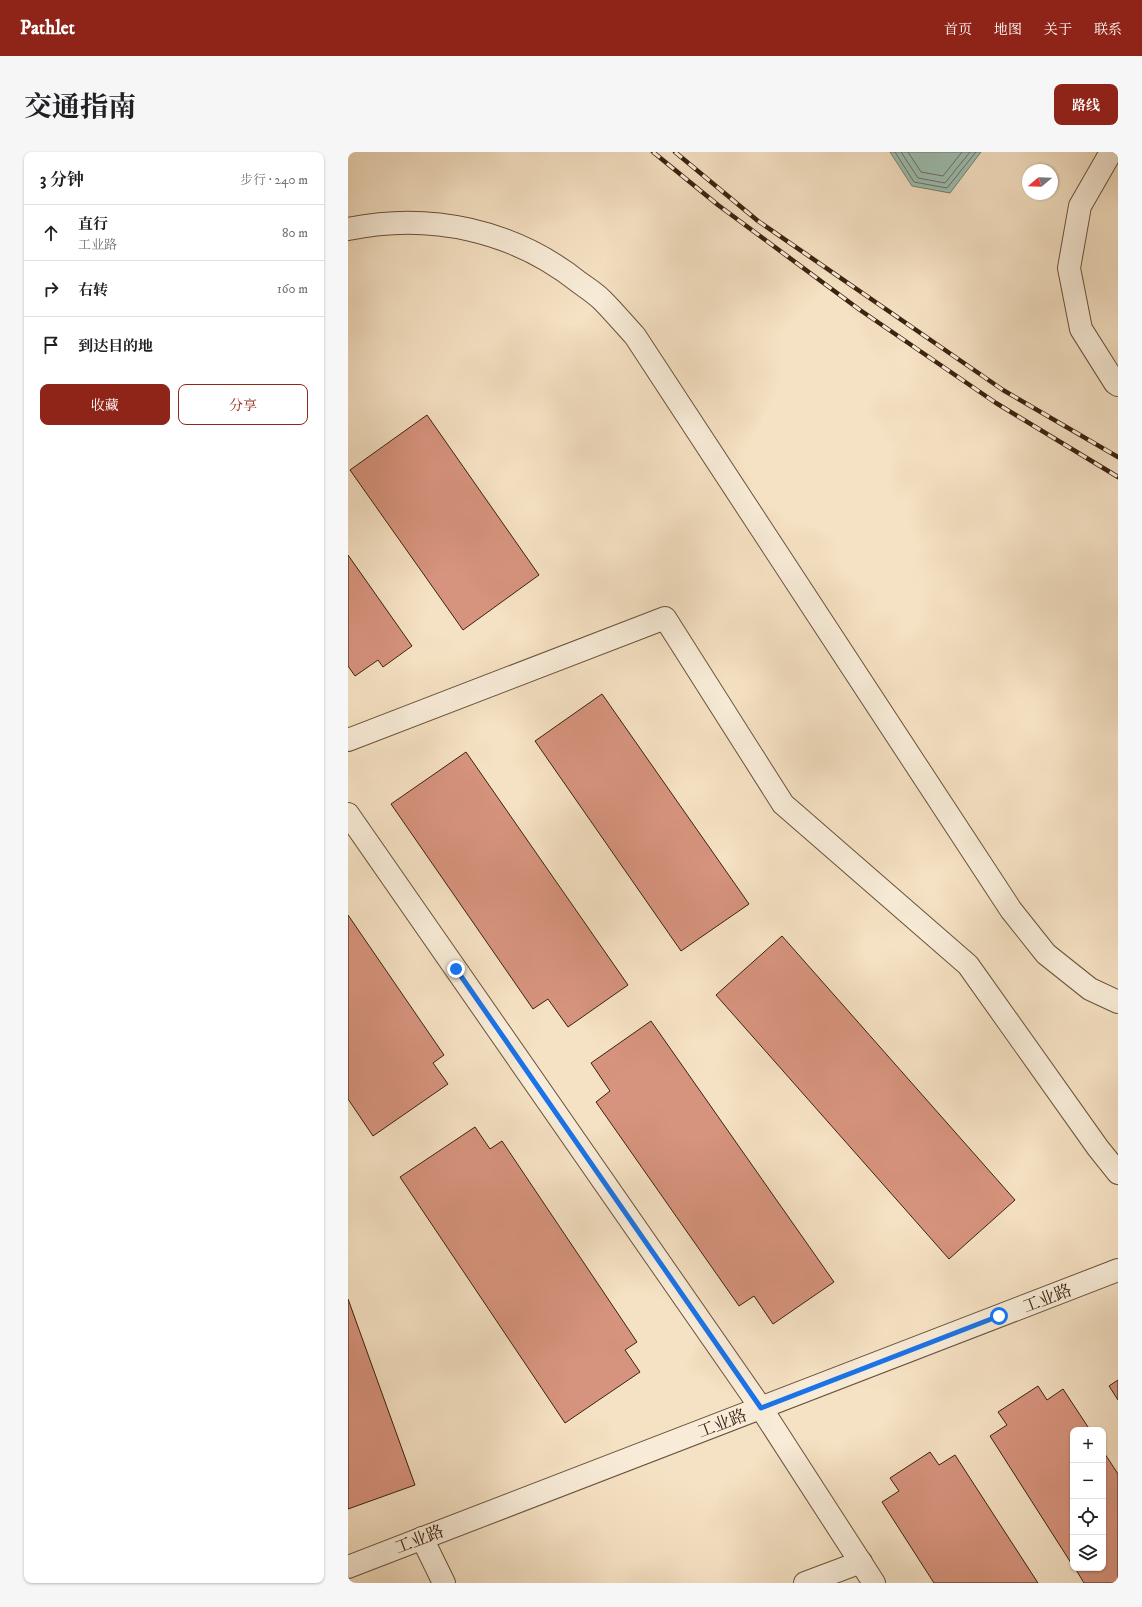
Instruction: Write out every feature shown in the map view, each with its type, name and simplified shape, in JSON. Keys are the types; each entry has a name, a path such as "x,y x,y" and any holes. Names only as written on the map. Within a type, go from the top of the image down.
{"street":[{"path":"1111,152 1080,206 1069,268 1081,329 1115,383 1118,385"},
{"path":"348,230 374,224 423,223 472,229 519,245 562,268 601,299 635,336 1011,910 1046,954 1090,989 1118,1002"},
{"path":"348,740 665,618 783,804 968,965 1098,1148 1118,1173"},
{"path":"348,814 761,1408 874,1583"},
{"name":"工业路","path":"348,1567 1118,1270"},
{"path":"422,1538 444,1583"},
{"path":"805,1583 861,1562"}],"water":[{"path":"890,152 981,152 950,193 912,186"}],"building":[{"path":"427,415 539,575 463,630 350,470"},
{"path":"348,555 412,646 383,667 378,660 355,676 348,666"},
{"path":"602,694 749,904 681,951 535,741"},
{"path":"466,752 628,985 568,1027 548,999 533,1009 391,804"},
{"path":"348,915 444,1055 433,1063 448,1084 373,1136 348,1099"},
{"path":"782,936 1015,1200 949,1259 716,995"},
{"path":"651,1021 834,1282 773,1324 754,1296 739,1306 596,1102 610,1091 591,1063"},
{"path":"475,1127 490,1149 502,1141 637,1342 625,1350 640,1372 565,1423 400,1177"},
{"path":"348,1299 415,1485 348,1509"},
{"path":"1118,1380 1118,1400 1109,1386"},
{"path":"1038,1386 1047,1400 1063,1389 1088,1427 1070,1427 1070,1561 990,1436 1007,1425 998,1412"},
{"path":"930,1452 939,1465 955,1455 1038,1583 934,1583 882,1502 899,1491 890,1478"},
{"path":"1106,1456 1118,1474 1118,1583 1084,1583 1077,1571 1106,1571"}],"railway":[{"path":"653,152 718,205 860,310 996,403 1118,477"},
{"path":"675,152 758,221 1003,390 1118,457"}],"route":[{"path":"456,969 761,1408 999,1316"}]}
